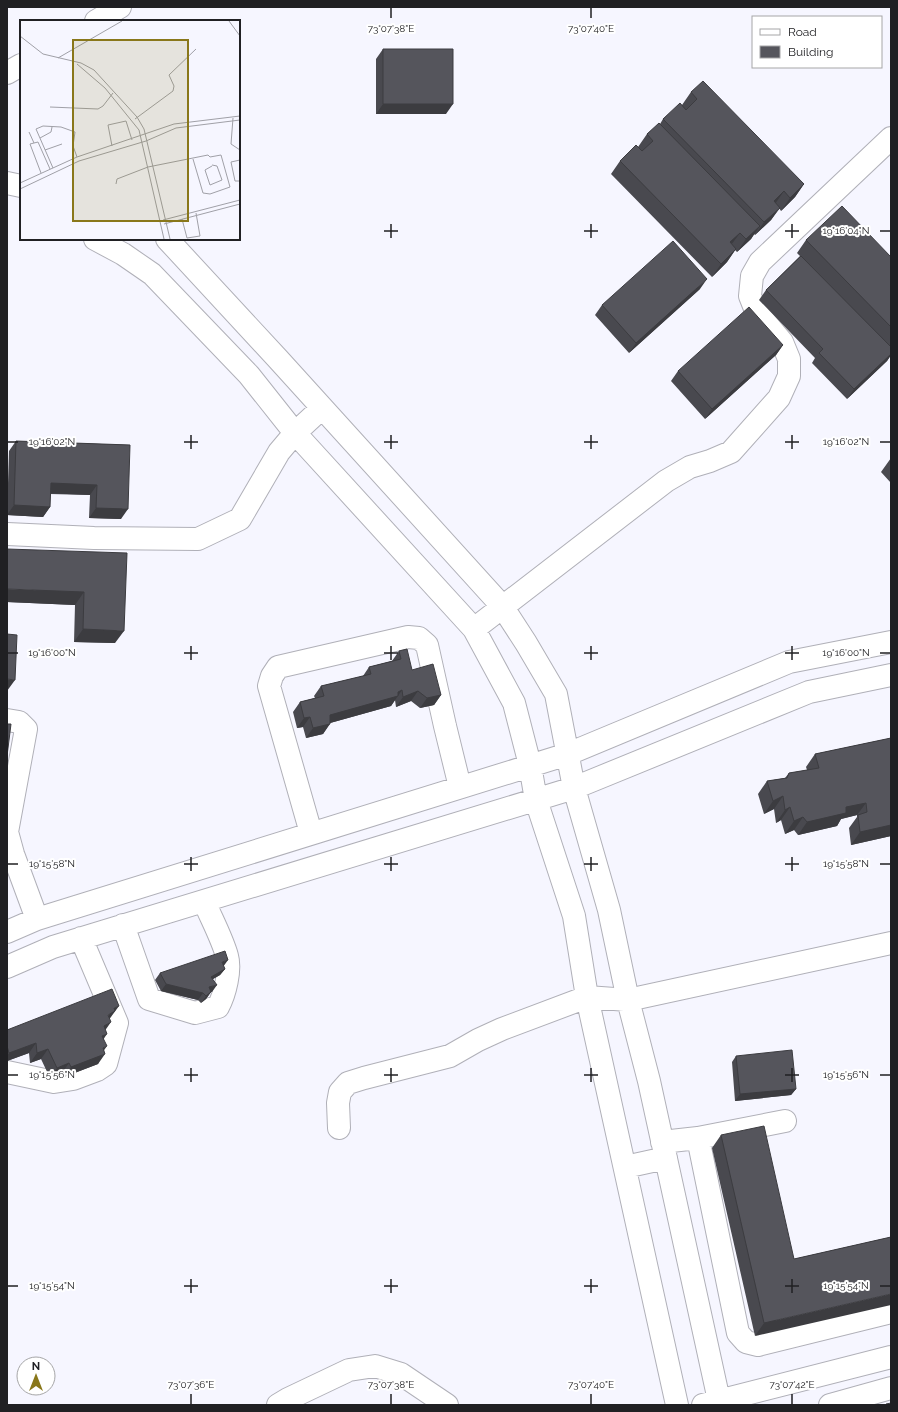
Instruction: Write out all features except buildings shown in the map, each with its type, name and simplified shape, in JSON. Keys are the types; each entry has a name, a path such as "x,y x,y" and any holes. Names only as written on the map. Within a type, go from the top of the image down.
{"street":[{"path":"98,20 120,7"},
{"path":"7,74 20,66"},
{"path":"474,629 666,481 690,467 732,452 780,398 789,376 789,359 782,342 756,311 750,296 752,276 760,262 891,138"},
{"path":"7,183 20,186"},
{"path":"96,240 123,254 152,274 242,368 295,433 474,629 514,703 530,765 536,800 574,916 587,997 677,1405"},
{"path":"168,240 502,606 556,694 574,788 608,910 628,1000 649,1081 714,1404 891,1357"},
{"path":"242,368 263,343"},
{"path":"7,534 94,538 198,539 240,519 279,452 295,433 322,408"},
{"path":"311,833 269,686 272,676 278,667 408,637 419,638 428,645 445,726 460,787"},
{"path":"7,932 37,919 568,754 789,662 891,642"},
{"path":"7,967 53,946 574,788 809,692 891,675"},
{"path":"7,720 18,722 26,729 7,832 13,854 37,919"},
{"path":"124,925 149,999 195,1013 218,1006 223,996 227,980 227,957 204,901"},
{"path":"7,1072 54,1082 73,1079 97,1070 106,1064 117,1023 81,938"},
{"path":"339,1128 338,1103 340,1092 348,1083 450,1056 478,1040 502,1029 587,997 628,1000 891,943"},
{"path":"625,1167 664,1150 698,1138 785,1121"},
{"path":"698,1138 738,1334 746,1342 758,1345 891,1312"},
{"path":"278,1405 348,1370 375,1366 401,1374 447,1405"},
{"path":"830,1405 852,1402 891,1388"}]}
